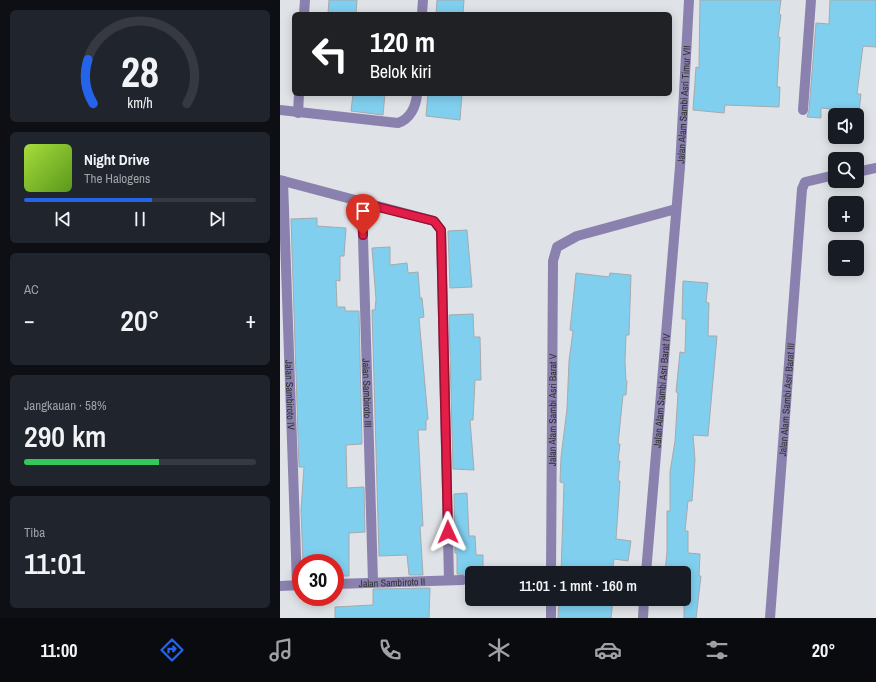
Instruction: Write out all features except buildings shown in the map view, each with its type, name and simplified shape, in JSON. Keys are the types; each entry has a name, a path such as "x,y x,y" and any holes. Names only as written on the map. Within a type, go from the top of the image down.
{"street":[{"path":"304,12 305,0"},
{"path":"422,12 423,0"},
{"name":"Jalan Alam Sambi Asri Timur VII","path":"676,204 680,167 689,0"},
{"path":"803,110 811,0"},
{"path":"298,113 299,96"},
{"path":"280,110 398,123 405,121 411,115 416,96"},
{"path":"864,171 876,168"},
{"name":"Jalan Alam Sambi Asri Barat III","path":"770,618 802,189 805,182 828,177"},
{"path":"282,180 362,203 434,221 441,230 449,580"},
{"name":"Jalan Sambiroto IV","path":"282,180 298,554"},
{"name":"Jalan Sambiroto III","path":"362,203 373,582"},
{"name":"Jalan Alam Sambi Asri Barat V","path":"551,566 553,260 557,247 577,236 676,204"},
{"name":"Jalan Alam Sambi Asri Barat IV","path":"647,566 676,204"},
{"name":"Jalan Sambiroto II","path":"344,584 462,580"},
{"path":"280,586 292,585"},
{"path":"551,606 551,618"},
{"path":"643,618 644,606"}],"route":[{"path":"363,235 362,203 434,221 441,230 448,532"}]}
